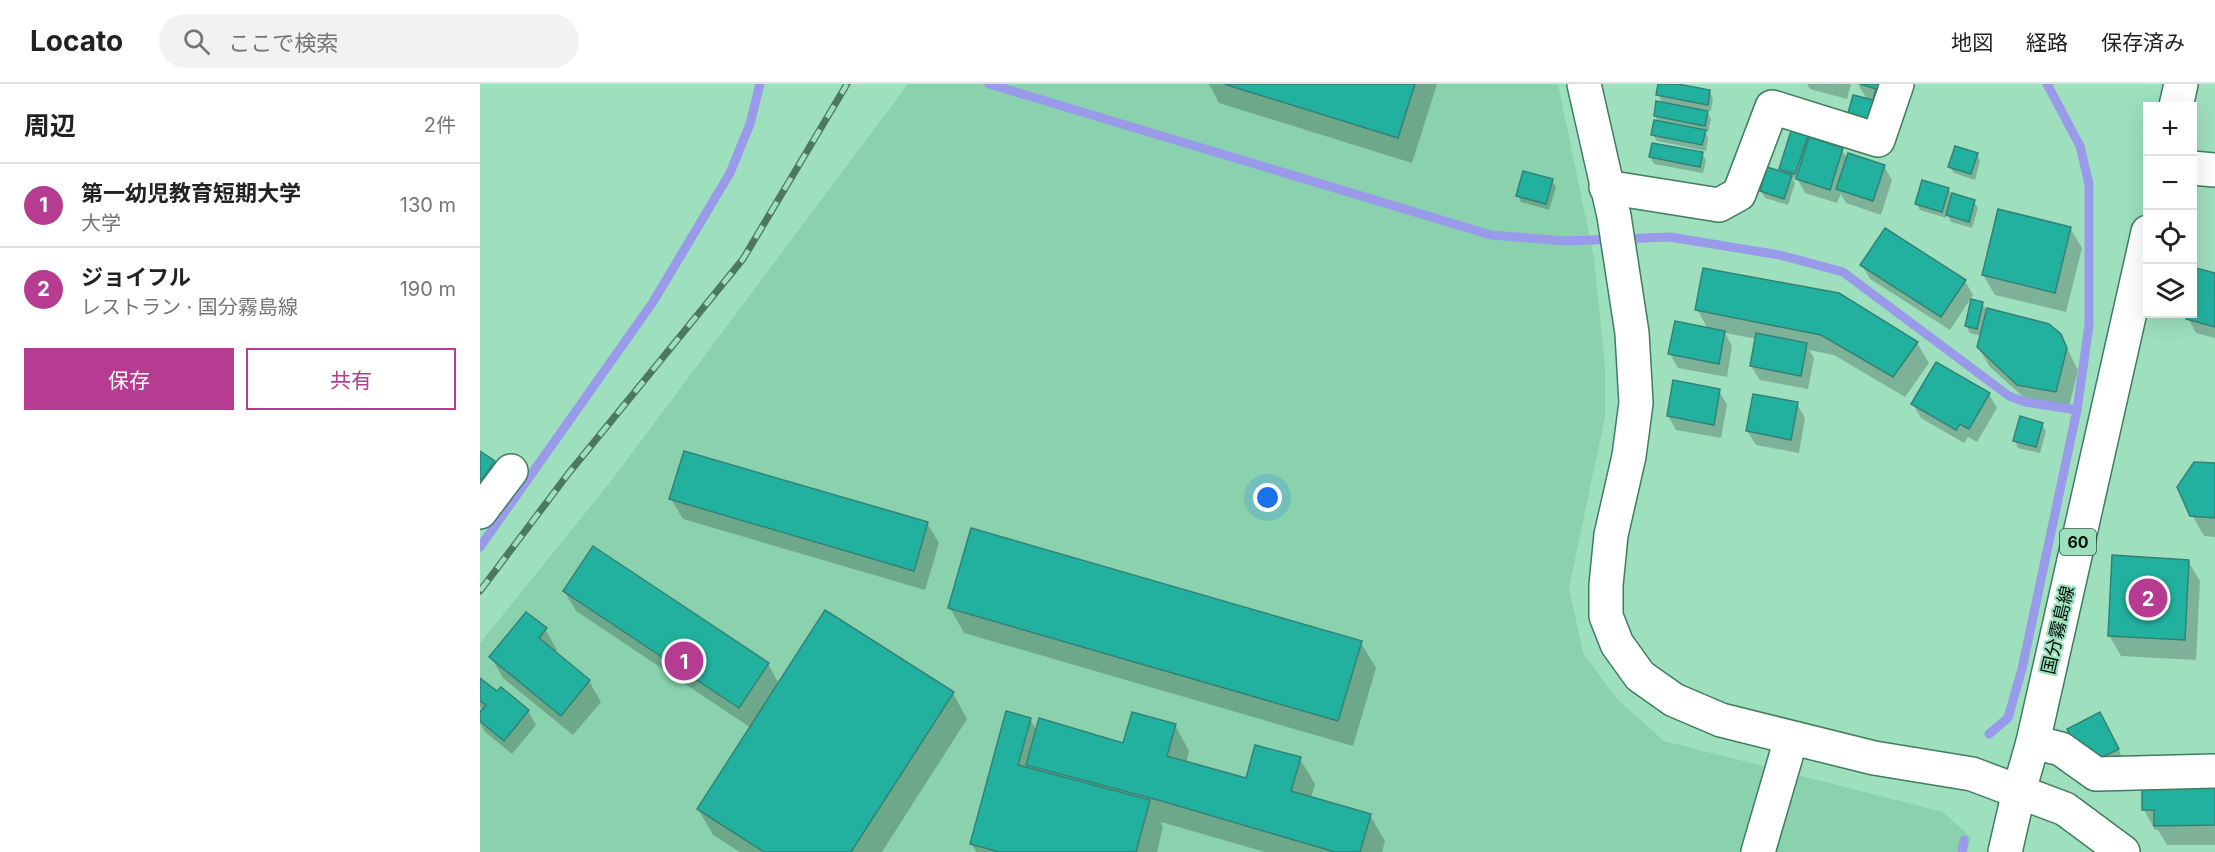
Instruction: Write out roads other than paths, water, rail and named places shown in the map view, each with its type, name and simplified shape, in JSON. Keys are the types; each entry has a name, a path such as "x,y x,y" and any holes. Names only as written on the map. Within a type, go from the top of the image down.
{"street":[{"path":"1584,84 1610,201 1632,333 1636,403 1629,456 1611,534 1606,585 1606,616 1617,644 1640,676 1674,700 1721,720 1874,758 1972,774 2064,809 2123,852"},
{"path":"1610,201 1719,205 1739,194 1772,106 1878,140 1897,84"},
{"path":"2177,102 2181,84"},
{"path":"2197,168 2215,170"},
{"name":"国分霧島線","path":"2005,852 2033,742 2143,254"},
{"path":"480,512 511,471"},
{"path":"1758,852 1791,738"},
{"path":"2033,742 2061,749 2096,774 2215,771"}],"waterway":[{"path":"480,547 653,302 730,173 750,124 760,84"},
{"path":"989,84 1491,235 1565,241 1670,237 1780,255 1843,272 2009,396 2025,402 2077,410"},
{"path":"1989,734 2008,718 2022,669 2077,410 2089,325 2089,184 2080,146 2047,84"},
{"path":"1962,852 1964,840"}],"railway":[{"path":"480,591 568,474 743,259 847,84"}],"place":[{"name":"ジョイフル","path":"2148,598"},
{"name":"第一幼児教育短期大学","path":"684,661"}]}
